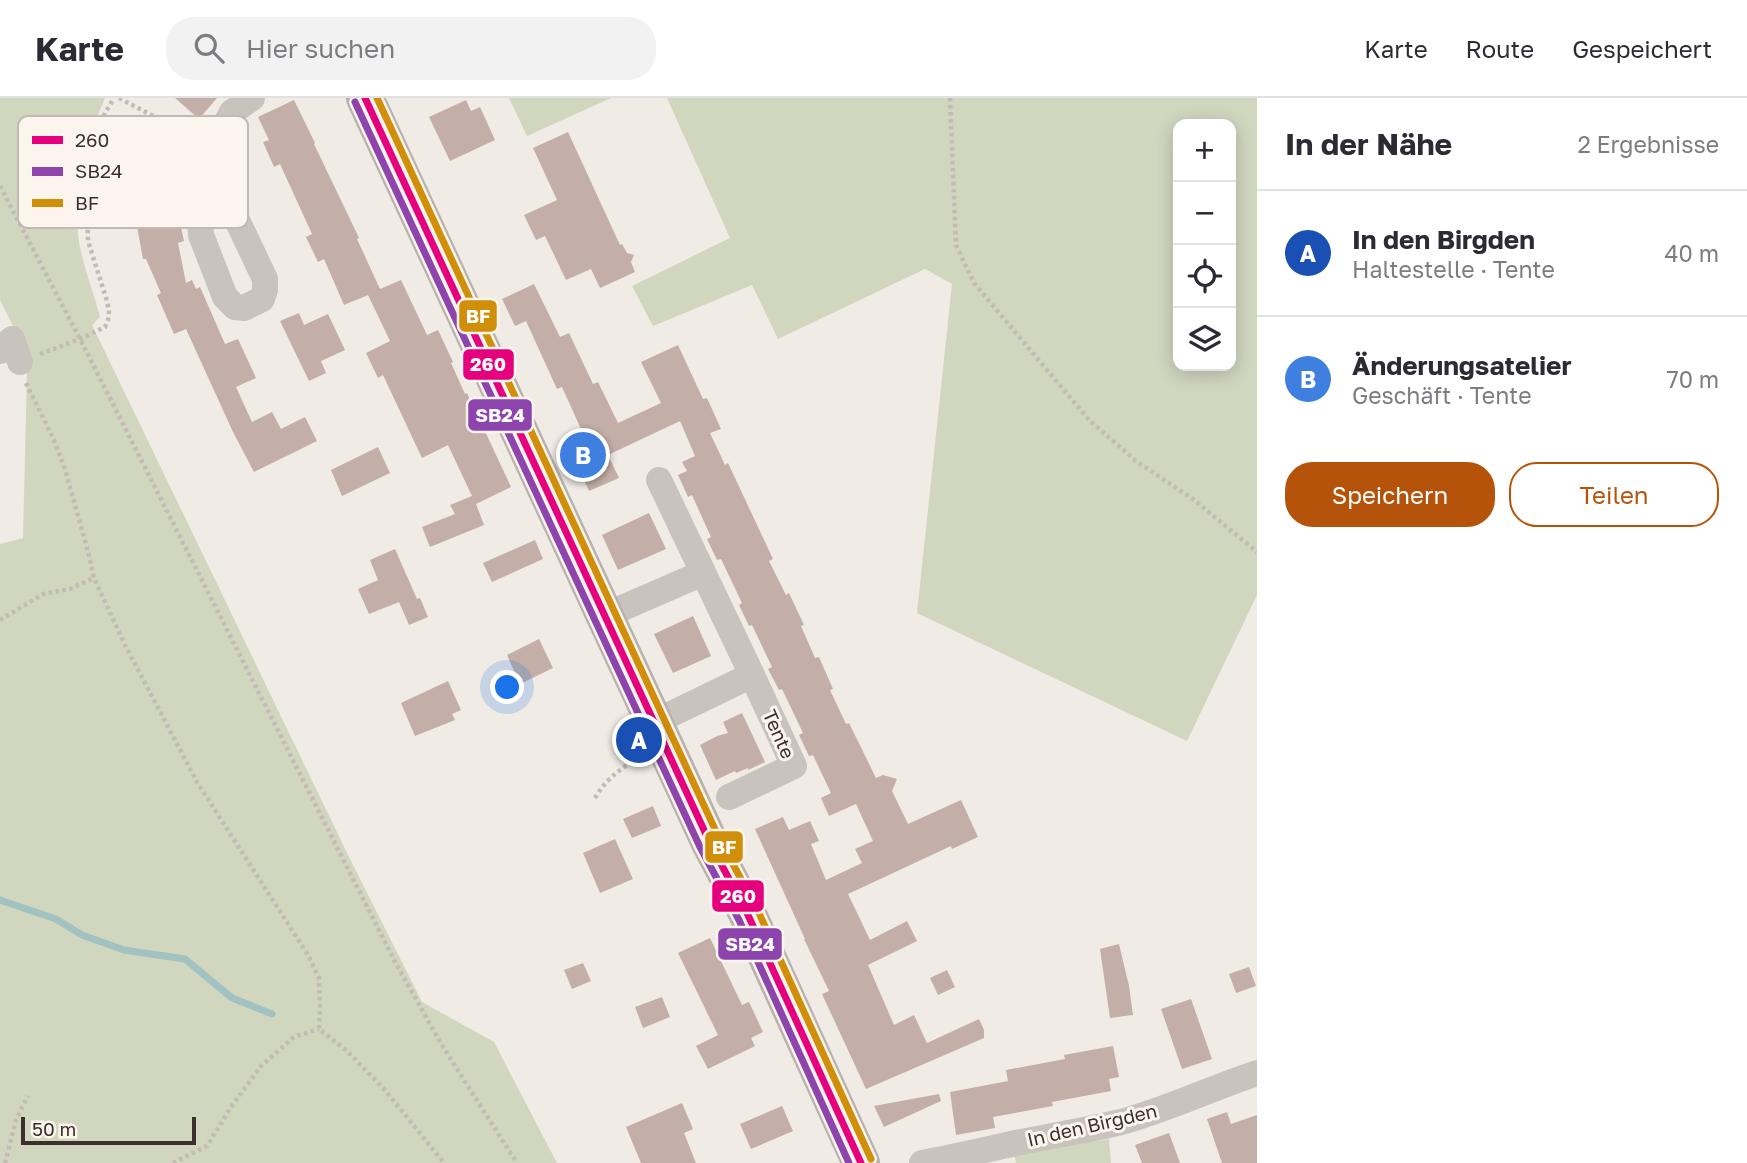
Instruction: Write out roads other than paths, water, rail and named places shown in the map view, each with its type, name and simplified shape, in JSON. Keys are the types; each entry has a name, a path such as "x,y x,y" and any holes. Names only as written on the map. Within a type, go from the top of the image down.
{"main road":[{"path":"365,98 710,843 748,915 861,1163"}],"street":[{"path":"230,116 252,98"},
{"path":"201,228 225,297 235,307 244,308 262,299 265,279 243,228"},
{"name":"Tente","path":"659,480 793,766 729,797"},
{"path":"604,616 703,573"},
{"path":"660,733 752,675"},
{"name":"In den Birgden","path":"922,1163 1123,1121 1257,1073"}],"waterway":[{"path":"0,900 56,919 82,935 124,950 185,959 232,998 272,1014"}],"place":[{"name":"Änderungsatelier","path":"583,455"},
{"name":"In den Birgden","path":"639,740"}]}
